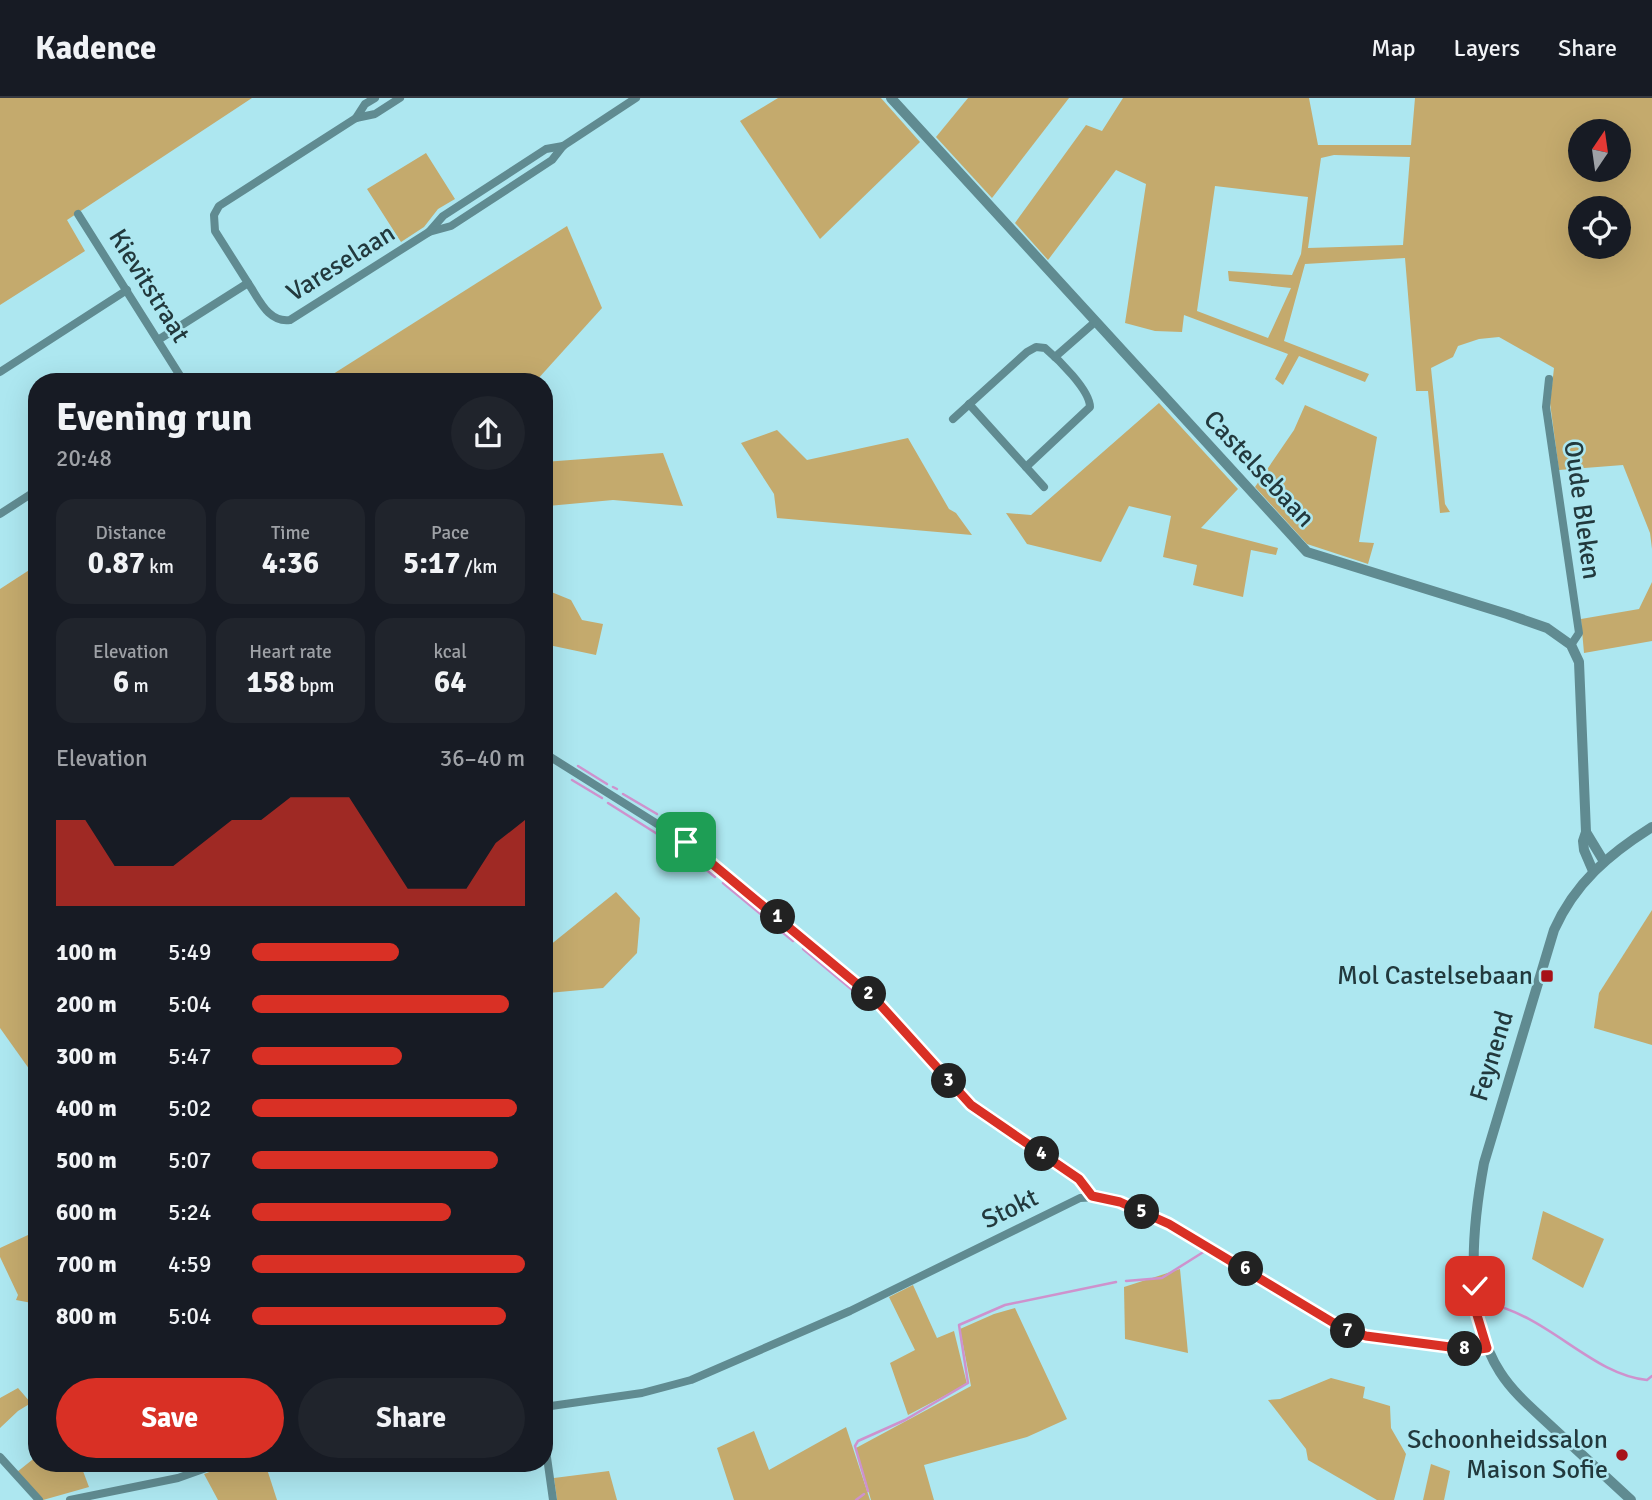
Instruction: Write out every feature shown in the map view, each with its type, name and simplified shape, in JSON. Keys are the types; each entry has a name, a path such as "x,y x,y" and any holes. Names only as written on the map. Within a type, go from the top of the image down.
{"street":[{"path":"356,118 365,104 374,98"},
{"path":"356,118 375,114 400,98"},
{"name":"Vareselaan","path":"429,232 452,226 552,160 564,146 636,98"},
{"name":"Castelsebaan","path":"891,98 1307,552 1517,617 1547,628 1572,645"},
{"name":"Vareselaan","path":"356,118 219,206 214,215 215,231 248,283 273,317 281,321 290,320 429,232 443,216 546,149 564,146"},
{"name":"Kievitstraat","path":"78,214 179,373"},
{"path":"159,340 248,283"},
{"path":"0,372 127,290"},
{"path":"1055,357 1095,322"},
{"path":"953,419 1027,352 1036,347 1045,348 1084,391 1090,400 1090,407 1026,467"},
{"name":"Oude Bleken","path":"1549,379 1546,407 1579,633 1572,645"},
{"path":"969,404 1044,487"},
{"path":"0,514 28,496"},
{"path":"1572,645 1579,662 1586,832 1584,850 1593,871"},
{"path":"553,759 686,842 875,999 971,1105 1079,1179 1092,1196 1120,1202 1169,1224 1353,1333 1473,1350 1487,1348"},
{"name":"Feynend","path":"1631,1500 1521,1398 1502,1375 1487,1348 1476,1299 1476,1219 1488,1150 1555,930 1573,896 1603,860 1652,827"},
{"path":"1586,832 1603,860"},
{"name":"Stokt","path":"553,1406 642,1393 691,1380 850,1311 1080,1198 1092,1196"},
{"path":"0,1457 39,1500"},
{"path":"70,1500 178,1478 195,1472"},
{"path":"549,1472 553,1500"}],"shaded area":[{"path":"0,98 252,98 67,220 85,251 0,305"},
{"path":"778,98 881,98 920,142 820,239 740,121"},
{"path":"968,98 1069,98 992,198 936,137"},
{"path":"1123,98 1309,98 1318,145 1411,145 1415,98 1652,98 1652,549 1650,533 1623,465 1559,470 1550,403 1554,368 1499,337 1479,339 1458,346 1453,357 1431,368 1445,504 1450,512 1440,513 1428,391 1416,391 1405,258 1305,264 1284,341 1369,374 1365,382 1299,356 1283,385 1275,379 1288,354 1184,315 1182,332 1155,331 1125,323 1146,184 1116,170 1048,260 1015,223 1086,125 1102,131","holes":["1334,155 1410,157 1403,245 1308,248 1321,158","1215,186 1308,197 1301,254 1292,275 1228,271 1229,281 1291,288 1268,338 1197,311"]},
{"path":"426,153 455,199 438,209 424,227 401,242 367,189"},
{"path":"567,226 602,308 543,373 335,373"},
{"path":"1159,403 1238,489 1201,528 1278,548 1276,555 1251,550 1243,597 1193,585 1197,565 1163,557 1171,516 1129,506 1101,562 1027,544 1006,513 1031,515"},
{"path":"1305,405 1377,437 1359,542 1374,543 1368,564 1307,544 1255,487 1294,430"},
{"path":"777,430 807,460 908,438 949,509 956,513 972,535 777,518 774,494 741,443"},
{"path":"663,453 683,506 613,500 553,506 553,461"},
{"path":"28,571 28,1067 0,1028 0,589"},
{"path":"1652,582 1652,641 1584,653 1581,619 1639,609"},
{"path":"553,593 571,600 582,620 603,624 596,655 553,646"},
{"path":"616,892 640,918 637,953 603,988 553,993 553,943"},
{"path":"1652,910 1652,1045 1594,1028 1599,993"},
{"path":"1543,1211 1604,1239 1583,1288 1532,1259"},
{"path":"28,1235 28,1302 16,1300 18,1295 0,1257 0,1248"},
{"path":"1180,1269 1188,1353 1125,1339 1124,1287"},
{"path":"913,1285 937,1338 954,1331 967,1384 908,1415 890,1363 915,1350 889,1297"},
{"path":"1015,1308 1067,1419 1027,1437 924,1465 934,1500 871,1500 856,1448 971,1386 960,1329"},
{"path":"1331,1378 1365,1387 1363,1398 1390,1406 1391,1428 1406,1454 1394,1500 1377,1500 1308,1460 1306,1449 1268,1400 1280,1399"},
{"path":"18,1388 28,1400 28,1405 0,1428 0,1398"},
{"path":"846,1427 870,1500 734,1500 717,1448 754,1431 769,1470"},
{"path":"28,1463 28,1472 83,1472 89,1487 43,1500 17,1472"},
{"path":"1431,1464 1450,1471 1444,1500 1423,1500"},
{"path":"609,1471 617,1500 557,1500 554,1478"},
{"path":"268,1472 277,1500 218,1500 204,1474"}],"waterway":[{"path":"578,766 607,784"},
{"path":"572,780 602,798"},
{"path":"613,787 617,789"},
{"path":"623,794 657,814"},
{"path":"608,803 678,847"},
{"path":"664,818 674,825"},
{"path":"687,834 693,838"},
{"path":"684,851 715,877"},
{"path":"723,883 793,941"},
{"path":"803,949 868,1003"},
{"path":"1126,1281 1162,1278 1205,1251"},
{"path":"868,1491 855,1446 858,1441 905,1420 968,1383 959,1325 1005,1305 1116,1282"},
{"path":"1486,1303 1530,1319 1607,1368 1647,1380 1652,1376"},
{"path":"856,1500 864,1494"}],"place":[{"name":"Mol Castelsebaan","path":"1547,976"},
{"name":"Schoonheidssalon Maison Sofie","path":"1622,1455"}],"route":[{"path":"686,842 886,1009 971,1105 1079,1179 1092,1196 1120,1202 1169,1224 1353,1333 1473,1350 1487,1348 1477,1315 1475,1286"}]}
